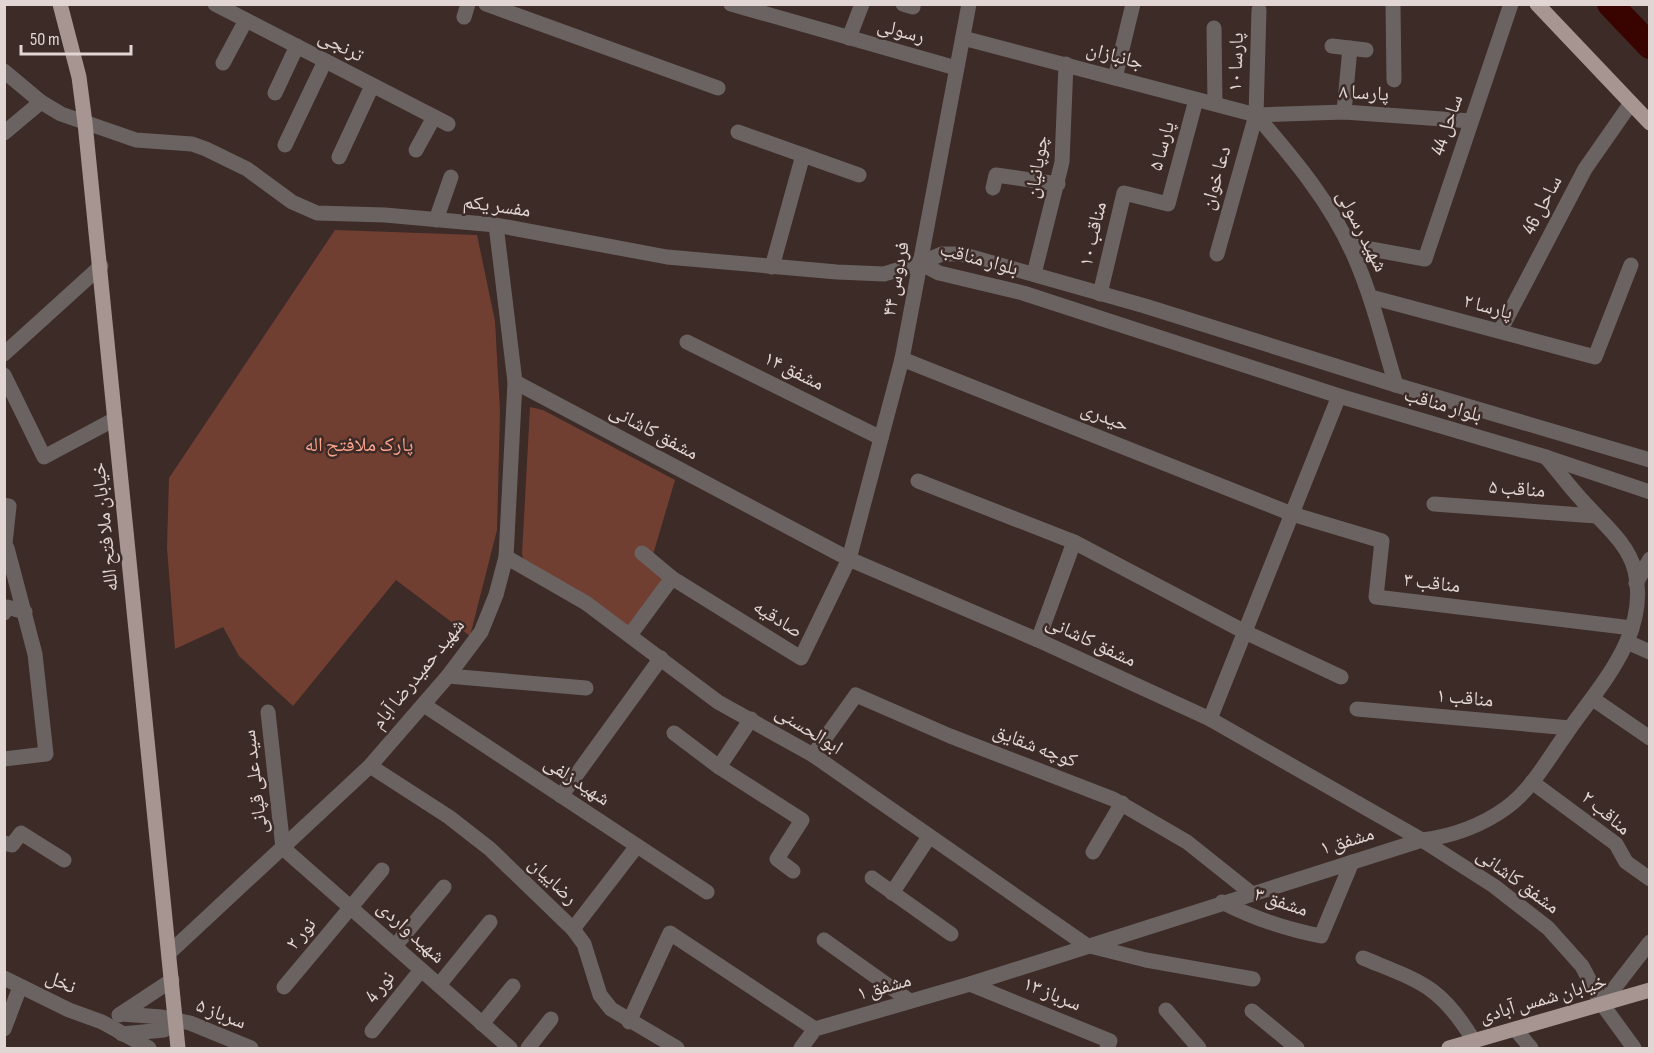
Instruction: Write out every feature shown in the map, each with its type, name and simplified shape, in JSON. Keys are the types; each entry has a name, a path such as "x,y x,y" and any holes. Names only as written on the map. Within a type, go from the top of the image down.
{"main road":[{"name":"خیابان ملا فتح الله","path":"60,4 79,76 85,123 178,1048"},
{"path":"1537,4 1650,123"},
{"name":"خیابان شمس آبادی","path":"1449,1048 1650,990"}],"street":[{"name":"ترنجی","path":"215,4 448,124"},
{"path":"486,4 525,11 718,88"},
{"path":"849,38 862,4"},
{"name":"فردوس ۴۴","path":"849,559 902,359 969,4"},
{"path":"1115,78 1133,4"},
{"path":"1393,4 1394,80"},
{"name":"ساحل 44","path":"1349,245 1425,259 1511,4"},
{"name":"رسولی","path":"737,5 956,68"},
{"name":"پارسا ۱۰","path":"1256,115 1259,10"},
{"path":"222,63 246,20"},
{"path":"1214,28 1215,104"},
{"name":"جانبازان","path":"963,38 1256,115"},
{"path":"275,93 297,46"},
{"path":"1332,46 1366,50"},
{"path":"1344,112 1350,48"},
{"path":"285,145 325,61"},
{"name":"چوپانیان","path":"1034,274 1058,184 1064,138 1066,64"},
{"name":"مفسر یکم","path":"4,71 41,102 85,123 136,140 192,144 206,149 248,170 292,202 317,213 496,225 667,257 772,267 884,274 920,263"},
{"path":"339,157 372,86"},
{"name":"پارسا ۵","path":"1168,204 1196,100"},
{"path":"4,133 41,102"},
{"name":"ساحل 46","path":"1500,332 1585,169 1631,103"},
{"name":"پارسا ۸","path":"1256,115 1344,112 1471,121"},
{"name":"شهید رسولی","path":"1256,115 1301,165 1349,245 1371,297 1396,385"},
{"name":"دعا خوان","path":"1217,254 1256,115"},
{"path":"416,150 434,117"},
{"path":"738,132 859,175"},
{"path":"772,267 803,155"},
{"path":"993,188 996,175 1058,184"},
{"path":"436,220 452,177"},
{"name":"مناقب ۱۰","path":"1100,294 1124,193 1168,204"},
{"name":"شهید حمیدرضا آبام","path":"170,953 370,766 424,705 481,632 496,595 506,557 515,382 496,225"},
{"name":"بلوار مناقب","path":"920,263 942,254 961,254 1650,460"},
{"name":"بلوار مناقب","path":"920,263 939,273 1023,293 1339,396 1546,457 1650,492"},
{"name":"پارسا ۲","path":"1371,297 1595,357 1631,265"},
{"path":"4,354 100,266"},
{"name":"مشفق ۱۴","path":"687,342 881,438"},
{"name":"حیدری","path":"902,359 1292,514"},
{"path":"4,375 44,457 115,419"},
{"name":"مشفق کاشانی","path":"515,382 849,559 1038,640 1210,719 1422,840 1494,886 1548,928 1582,966 1602,1004 1634,1048"},
{"path":"1210,719 1339,396"},
{"name":"مشفق ۱","path":"814,1029 970,984 1086,945 1422,840 1446,837 1469,829 1509,806 1532,782 1593,699 1627,642 1636,616 1636,583 1631,560 1546,457"},
{"path":"918,481 1074,542 1245,632 1341,677"},
{"name":"مناقب ۵","path":"1434,504 1596,516"},
{"path":"4,505 9,506 6,550 35,654 46,754 4,759"},
{"name":"مناقب ۳","path":"1292,514 1382,541 1376,597 1632,628"},
{"path":"1038,640 1074,542"},
{"name":"صادقیه","path":"642,553 672,578 801,658 849,559"},
{"name":"ابوالحسنی","path":"506,557 586,603 718,702 813,755 1086,945"},
{"path":"1636,583 1650,559"},
{"path":"630,635 672,578"},
{"path":"4,613 7,607 25,612"},
{"path":"1627,642 1650,652"},
{"path":"561,796 661,658"},
{"path":"448,676 586,688"},
{"name":"کوچه شقایق","path":"813,755 856,695 950,736 1122,803 1187,842 1251,893"},
{"path":"1593,699 1650,738"},
{"name":"شهید زلفی","path":"424,705 707,892"},
{"name":"مناقب ۱","path":"1357,709 1570,728"},
{"name":"سید علی قپانی","path":"268,712 283,848"},
{"path":"719,767 751,719"},
{"path":"674,733 719,767 802,820 777,859 793,871"},
{"name":"رضاییان","path":"370,766 449,817 490,849 573,928 584,944 600,995 610,1009 677,1048"},
{"name":"مناقب ۲","path":"1532,782 1616,844 1626,861 1650,879"},
{"path":"1093,852 1122,803"},
{"path":"4,843 12,845 21,832 64,860"},
{"path":"892,892 929,837"},
{"path":"573,928 637,846"},
{"name":"شهید واردی","path":"283,848 510,1048"},
{"name":"مشفق ۳","path":"1222,902 1250,917 1281,928 1321,936 1352,862"},
{"name":"نور ۲","path":"284,987 382,870"},
{"path":"872,879 951,934"},
{"path":"395,946 444,887"},
{"path":"439,985 490,922"},
{"path":"629,1022 669,933 814,1029 801,1048"},
{"path":"824,940 910,1001"},
{"path":"1602,1004 1650,942"},
{"path":"1086,945 1146,960 1253,979"},
{"path":"1363,958 1429,985 1455,1010 1474,1041"},
{"name":"نور 4","path":"372,1031 421,970"},
{"name":"نخل","path":"4,978 102,1022 130,1041 149,1048"},
{"path":"102,1022 121,1014 171,980"},
{"name":"سرباز ۱۳","path":"970,984 1110,1041 1107,1048"},
{"path":"482,1024 513,986"},
{"path":"4,1029 21,987"},
{"path":"1166,1010 1199,1048"},
{"path":"1252,1011 1297,1048"},
{"name":"سرباز ۵","path":"121,1014 162,1017 190,1023 251,1048"},
{"path":"528,1048 551,1019"},
{"path":"130,1041 164,1030 175,1021"},
{"path":"1515,1029 1531,1048"}],"green space":[{"name":"پارک ملافتح اله","path":"335,230 477,235 495,321 500,412 497,530 470,636 396,580 293,706 239,656 223,627 175,649 167,548 169,478"},
{"path":"530,407 543,410 675,480 652,558 669,578 629,632 525,564 522,554"}],"waterway":[{"path":"1610,4 1650,46"}]}
